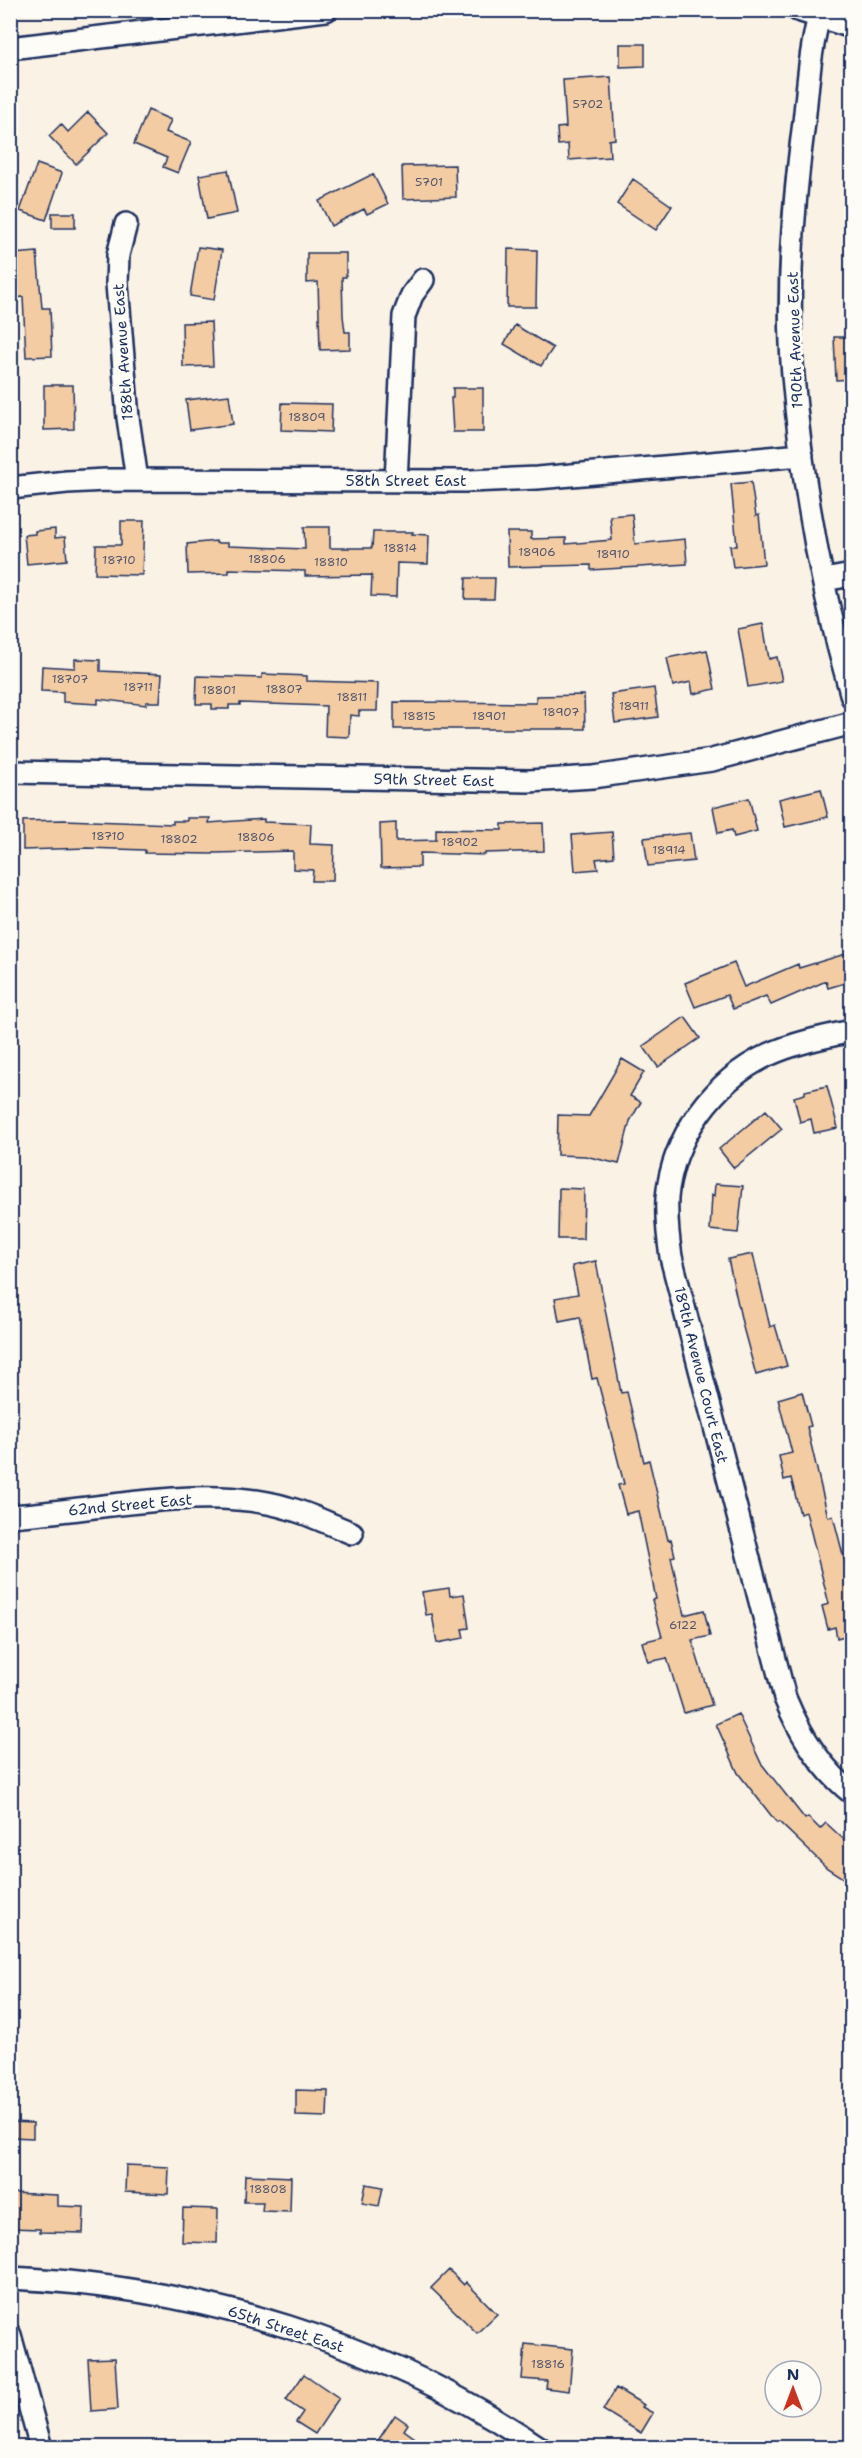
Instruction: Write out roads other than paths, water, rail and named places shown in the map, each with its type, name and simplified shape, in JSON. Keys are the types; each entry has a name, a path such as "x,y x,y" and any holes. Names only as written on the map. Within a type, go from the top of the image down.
{"street":[{"path":"10,48 326,10"},
{"path":"798,10 820,13 852,27"},
{"name":"190th Avenue East","path":"820,13 799,160 793,243 793,374 802,454 824,580 839,654 852,697"},
{"name":"188th Avenue East","path":"126,224 118,255 117,284 128,418 137,480"},
{"path":"396,481 404,316 412,295 423,280"},
{"name":"58th Street East","path":"10,488 67,482 137,480 396,481 537,478 802,454"},
{"path":"824,580 852,575"},
{"name":"59th Street East","path":"10,772 529,782 603,776 712,760 852,723"},
{"name":"189th Avenue Court East","path":"852,1031 798,1044 770,1054 731,1078 709,1100 692,1125 676,1159 668,1196 667,1227 671,1257 782,1689 792,1715 810,1748 834,1777 852,1793"},
{"name":"62nd Street East","path":"10,1516 161,1499 242,1500 288,1507 352,1533"},
{"name":"65th Street East","path":"10,2278 92,2284 141,2291 189,2300 284,2326 420,2378 498,2419 540,2448"},
{"path":"10,2335 41,2448"}]}
